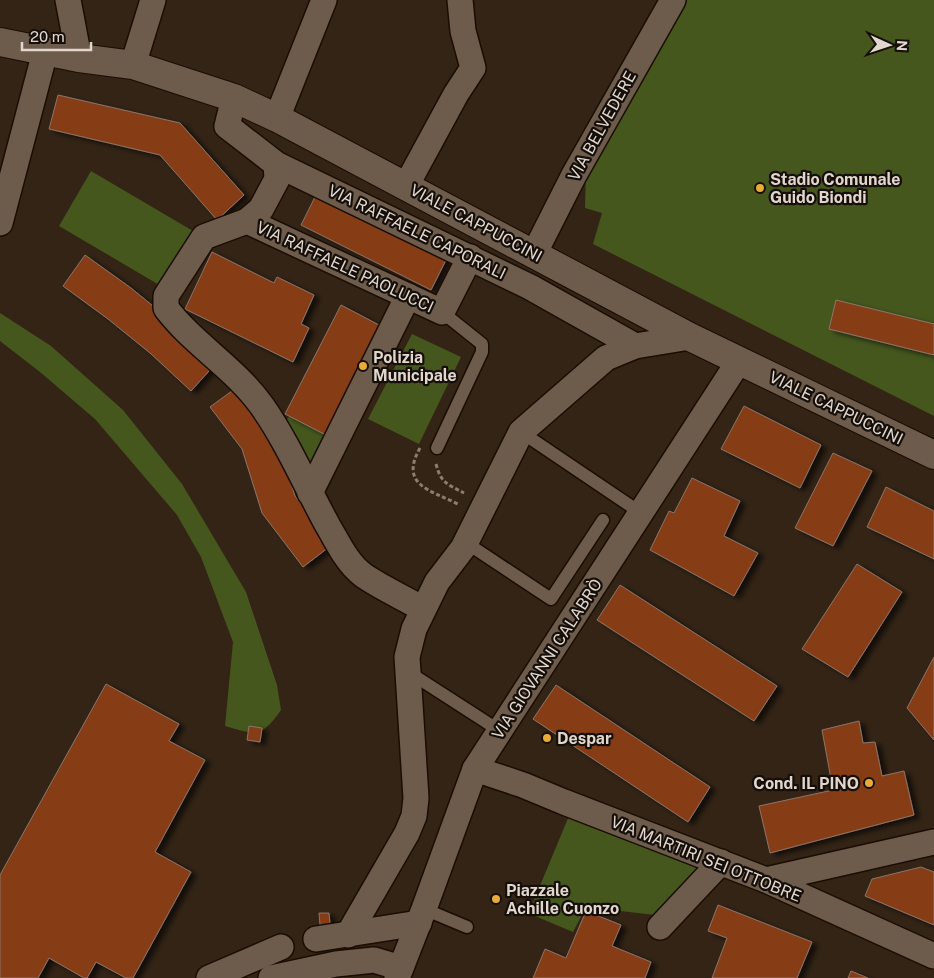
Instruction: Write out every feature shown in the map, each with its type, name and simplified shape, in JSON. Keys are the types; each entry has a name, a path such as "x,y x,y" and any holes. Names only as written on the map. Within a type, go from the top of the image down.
{"street":[{"path":"68,0 79,58"},
{"path":"133,65 153,0"},
{"path":"277,118 324,0"},
{"path":"406,186 456,94 473,68 463,31 460,0"},
{"name":"VIA BELVEDERE","path":"534,254 574,175 673,0"},
{"name":"VIALE CAPPUCCINI","path":"0,42 79,58 133,65 234,98 277,118 690,337 934,455"},
{"path":"0,222 45,52"},
{"name":"VIA RAFFAELE CAPORALI","path":"234,98 227,126 276,164 530,287 635,346"},
{"path":"276,164 277,179 261,209 247,220 204,237 166,296 166,308 175,320 234,374 261,405 292,456 345,556 363,575 423,609"},
{"name":"VIA RAFFAELE PAOLUCCI","path":"247,220 442,312 470,257"},
{"path":"310,493 408,296"},
{"path":"348,935 407,833 414,816 416,798 407,657 414,629 423,609 437,582 466,542 475,505 521,432 606,358 635,346 690,337"},
{"name":"VIA GIOVANNI CALABRÒ","path":"399,973 422,916 475,769 739,361"},
{"name":"VIA MARTIRI SEI OTTOBRE","path":"475,769 523,785 766,880 934,956"},
{"path":"766,880 934,842"},
{"path":"660,927 721,862"},
{"path":"316,939 348,935 422,916"},
{"path":"209,978 281,947"},
{"path":"271,978 336,964 374,960 399,973"},
{"path":"313,970 337,978"}],"lane":[{"path":"437,452 482,352 482,344 442,312"},
{"path":"521,432 642,512"},
{"path":"466,542 551,599 603,520"},
{"path":"407,672 500,731"},
{"path":"422,916 468,926"}],"path":[{"path":"419,448 437,452 436,463 439,475 445,483 475,505 420,484 413,477 412,468 419,448"}],"green space":[{"name":"Stadio Comunale Guido Biondi","path":"686,0 934,0 934,416 593,244 602,213 585,208 586,168"},
{"path":"91,171 193,231 161,286 59,226"},
{"path":"0,313 51,346 123,410 182,484 246,592 277,685 281,710 263,730 251,732 225,726 233,642 201,557 177,515 95,419 0,341"},
{"path":"412,334 461,357 419,444 368,419"},
{"path":"291,415 340,426 318,462 307,463 283,423"},
{"path":"571,811 701,860 693,880 655,915 586,907 573,932 535,916 532,905"}],"building":[{"path":"58,95 180,123 244,195 217,220 160,155 49,129"},
{"path":"318,191 448,256 431,290 301,225"},
{"path":"212,252 274,283 277,277 314,295 301,324 309,328 293,362 185,309"},
{"path":"85,255 131,288 217,362 191,391 150,353 63,286"},
{"path":"836,300 934,324 934,355 829,329"},
{"path":"341,305 381,326 326,435 285,414"},
{"path":"240,385 275,432 295,496 333,544 303,567 262,513 242,449 210,407"},
{"path":"744,406 821,445 800,488 721,449"},
{"path":"833,453 872,471 833,546 795,528"},
{"path":"692,478 740,501 724,536 758,553 734,596 650,550 669,511 674,513"},
{"path":"886,487 934,511 934,559 867,527"},
{"path":"857,564 902,592 848,677 802,649"},
{"path":"620,585 777,686 754,721 597,620"},
{"path":"934,657 934,740 907,708"},
{"path":"106,684 179,724 169,741 205,760 155,852 191,872 133,978 126,978 96,962 87,978 84,978 49,958 38,978 0,978 0,875"},
{"path":"556,685 710,787 688,822 533,719"},
{"name":"Cond. IL PINO","path":"859,721 863,743 875,742 882,776 904,771 914,815 770,853 759,806 833,790 822,730"},
{"path":"249,726 262,728 260,742 247,740"},
{"path":"921,867 934,872 934,925 865,896 872,879"},
{"path":"718,905 812,942 797,978 712,978 727,938 708,931"},
{"path":"586,911 621,925 612,946 651,962 645,978 533,978 545,949 566,958"},
{"path":"319,913 329,913 330,924 320,925"},
{"path":"851,971 868,978 848,978"}],"place":[{"name":"Stadio Comunale Guido Biondi","path":"760,188"},
{"name":"Polizia Municipale","path":"363,366"},
{"name":"Despar","path":"547,738"},
{"name":"Cond. IL PINO","path":"869,783"},
{"name":"Piazzale Achille Cuonzo","path":"496,899"}]}
